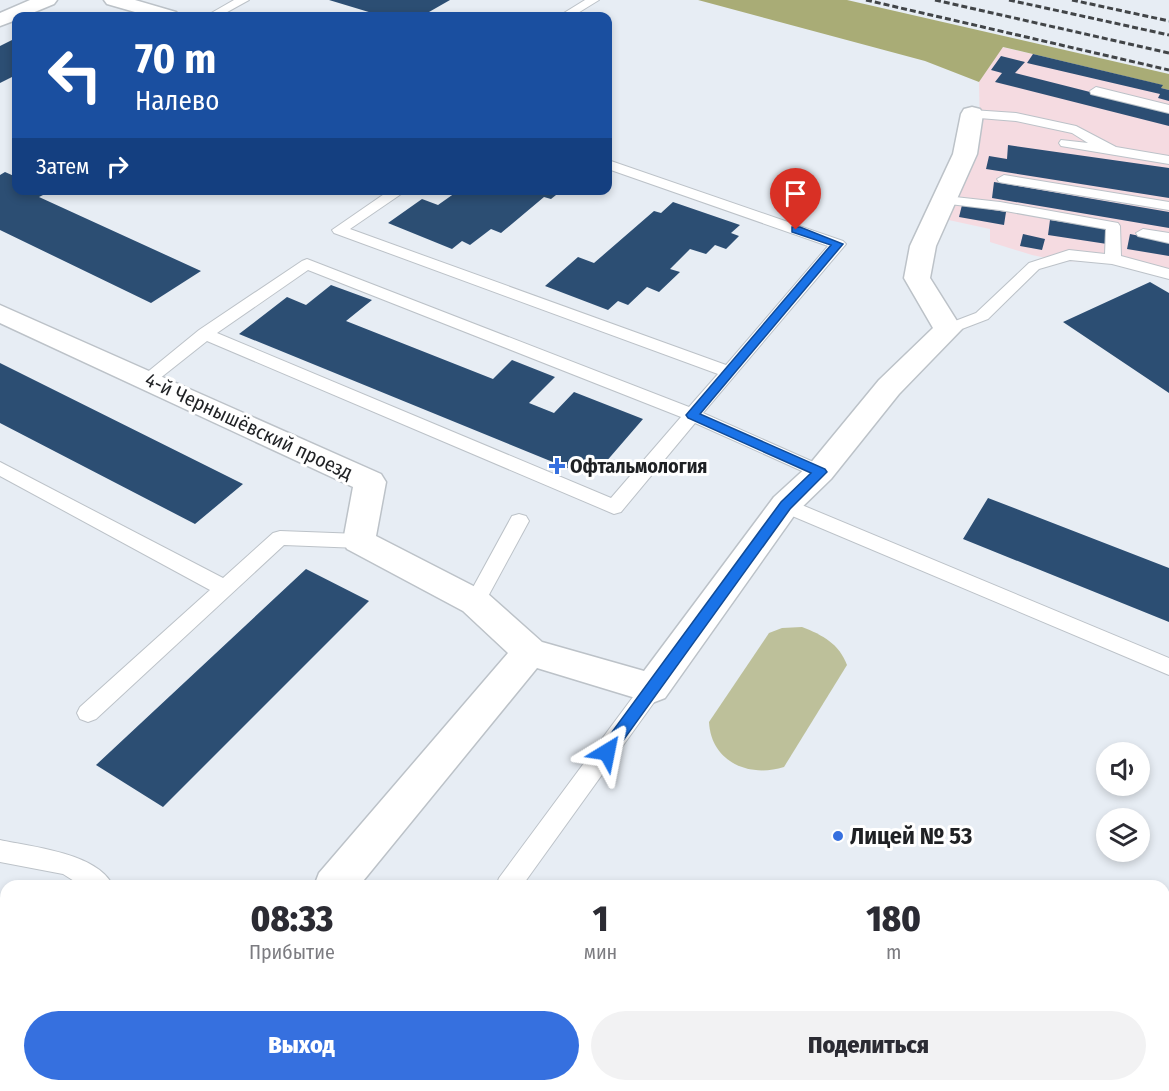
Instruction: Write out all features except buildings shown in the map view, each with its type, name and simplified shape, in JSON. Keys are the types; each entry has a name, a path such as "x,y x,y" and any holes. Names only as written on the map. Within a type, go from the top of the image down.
{"street":[{"path":"19,12 47,0"},
{"path":"114,0 155,12"},
{"path":"359,541 475,602 530,652 652,688 785,506 820,472 889,387 948,329 917,278 923,246 965,154 972,114"},
{"name":"4-й Чернышёвский проезд","path":"0,312 370,482 359,541"},
{"path":"339,880 530,652"}],"lane":[{"path":"220,12 243,0"},
{"path":"572,12 593,0"},
{"path":"1096,91 1169,109"},
{"path":"972,114 1016,117 1076,130 1113,151"},
{"path":"1066,143 1169,160"},
{"path":"205,334 614,507 838,244 612,166"},
{"path":"1004,179 1169,206"},
{"path":"392,195 339,230 729,372"},
{"path":"945,200 1000,206 1113,226 1113,259"},
{"path":"1143,233 1169,238"},
{"path":"948,329 982,316 1035,266 1069,255 1113,259 1169,274"},
{"path":"148,379 205,334 307,264 692,415 820,472"},
{"path":"0,468 224,588"},
{"path":"785,506 1169,667"},
{"path":"475,602 519,521"},
{"path":"88,713 280,538 359,541"},
{"path":"512,880 652,688"},
{"path":"0,850 68,864 92,880"}],"shaded area":[{"path":"1002,47 1163,85 1169,90 1169,278 1112,262 1061,261 1032,255 990,242 990,229 944,219 980,132 979,82"}],"green space":[{"path":"698,0 847,0 1169,74 1169,90 1161,88 1162,85 1003,47 979,82 925,61"},
{"path":"802,627 817,633 835,646 847,665 784,767 758,770 734,764 724,757 717,747 711,736 709,722 769,633 782,628"}],"railway":[{"path":"866,0 1169,70"},
{"path":"935,0 1169,53"},
{"path":"1009,0 1169,35"},
{"path":"1072,0 1169,21"}],"place":[{"name":"Офтальмология","path":"557,466"},
{"name":"Лицей № 53","path":"838,836"}],"route":[{"path":"607,752 785,506 820,472 692,415 838,244 796,230"}]}
